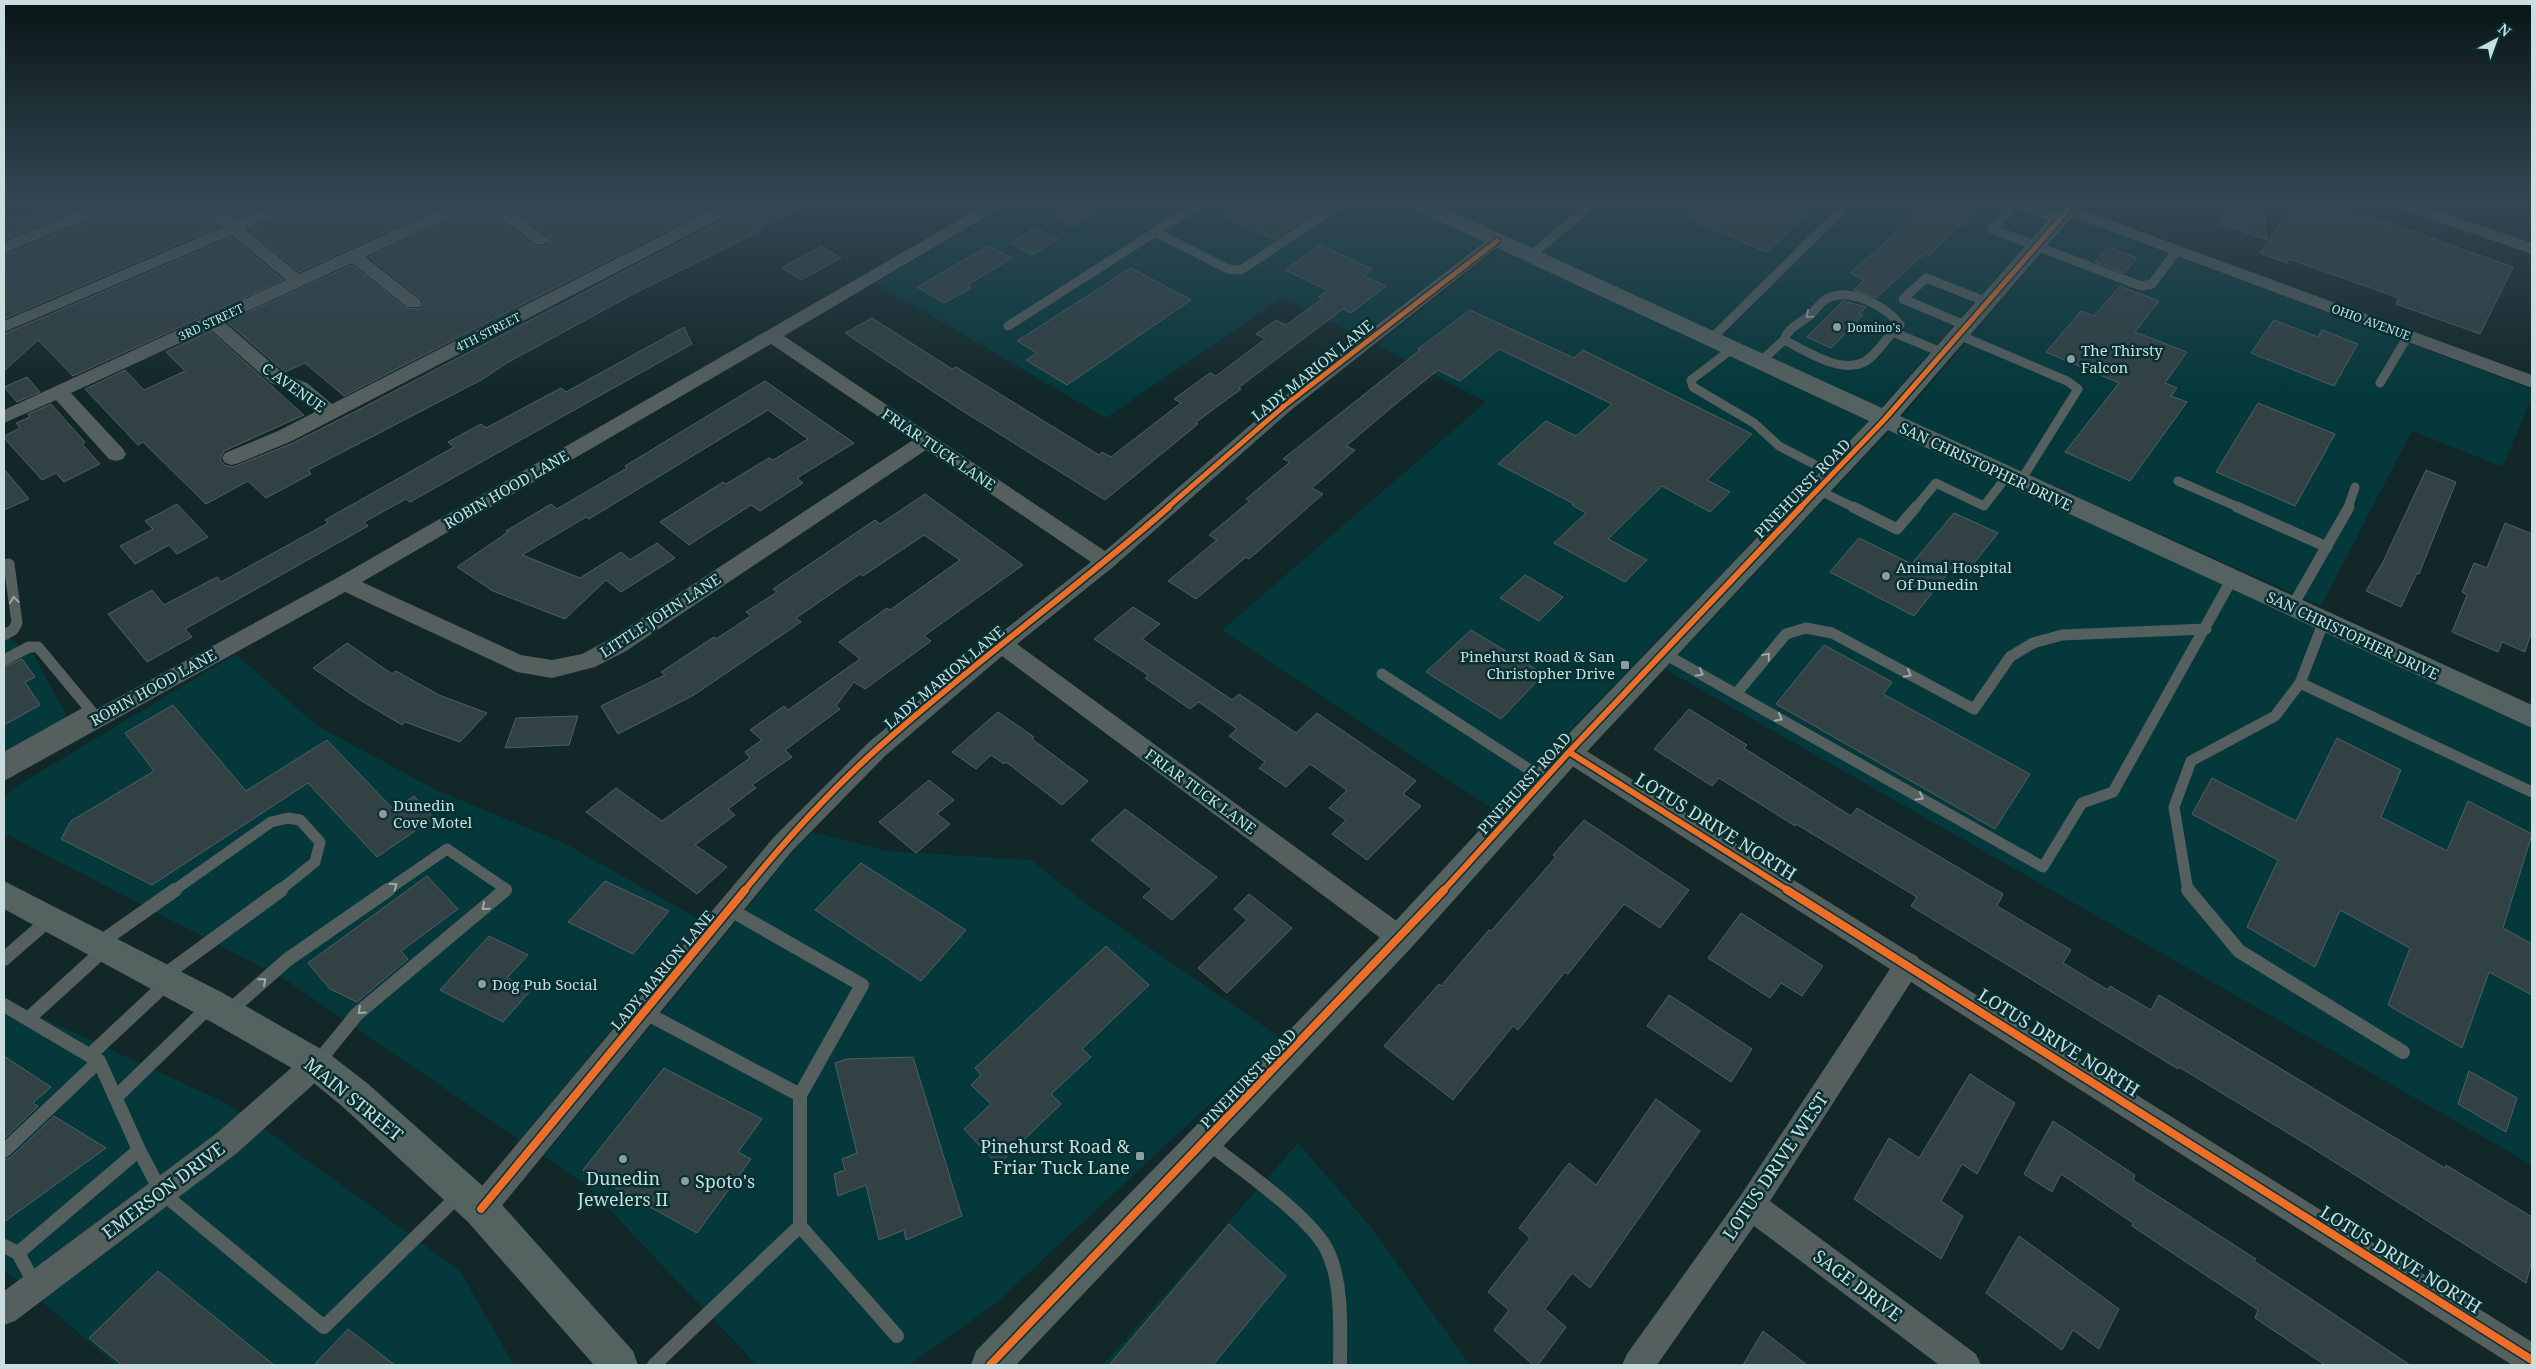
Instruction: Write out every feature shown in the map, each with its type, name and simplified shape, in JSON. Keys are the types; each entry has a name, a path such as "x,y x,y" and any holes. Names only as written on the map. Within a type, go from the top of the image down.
{"street":[{"path":"4,327 148,265"},
{"path":"278,265 297,281"},
{"name":"3RD STREET","path":"4,418 334,265"},
{"path":"365,265 413,303"},
{"name":"4TH STREET","path":"232,458 285,436 331,413 618,265"},
{"name":"ROBIN HOOD LANE","path":"4,771 93,714 344,583 894,265"},
{"name":"LADY MARION LANE","path":"472,1201 644,1012 783,844 876,749 1002,644 1106,562 1284,406 1465,265"},
{"name":"SAN CHRISTOPHER DRIVE","path":"1549,265 2532,717"},
{"name":"PINEHURST ROAD","path":"990,1365 1400,938 1569,752 1885,419 2020,265"},
{"name":"OHIO AVENUE","path":"2217,265 2532,382"},
{"name":"C AVENUE","path":"213,322 278,379 300,387 331,413"},
{"name":"FRIAR TUCK LANE","path":"772,336 1106,562"},
{"path":"59,392 116,454"},
{"name":"LITTLE JOHN LANE","path":"344,583 517,662 552,669 587,661 618,645 926,440"},
{"name":"FRIAR TUCK LANE","path":"1002,644 1400,938"},
{"name":"LOTUS DRIVE NORTH","path":"1569,752 1908,964 2532,1360"},
{"name":"MAIN STREET","path":"4,894 219,1009 316,1064 355,1095 472,1201 619,1365"},
{"name":"LOTUS DRIVE WEST","path":"1638,1365 1751,1205 1908,964"},
{"name":"EMERSON DRIVE","path":"4,1310 227,1143 316,1064"},
{"name":"SAGE DRIVE","path":"1751,1205 1965,1365"}],"lane":[{"path":"1008,326 1104,265"},
{"path":"1223,265 1234,270 1241,270 1249,265"},
{"path":"1711,339 1786,265"},
{"path":"2084,265 2141,286 2152,284 2166,265"},
{"path":"1732,349 1691,380 1693,387 1754,424 1826,482 1897,529 1936,483 1984,506 2014,478 2078,389 2067,380 1963,331 1903,300 1926,278 1988,302"},
{"path":"1760,362 1784,340 1786,332 1807,318 1829,297 1840,294 1853,296 1896,317 1900,325 1863,362 1848,365 1834,362 1784,340"},
{"path":"1893,332 1943,353"},
{"path":"2380,383 2408,336"},
{"path":"2178,481 2327,547"},
{"path":"2292,607 2347,513 2355,487"},
{"path":"4,565 9,564 17,623 13,630 4,635"},
{"path":"1663,652 2043,866 2082,804 2113,792 2206,629 2232,579"},
{"path":"2324,621 2300,683 2274,716 2190,761 2174,807 2188,891 2239,952 2403,1052"},
{"path":"1736,694 1786,634 1806,628 1832,633 1974,709 2010,657 2033,642 2062,635 2206,629"},
{"path":"4,660 29,647 38,647 93,714 4,758"},
{"path":"1382,674 1544,779"},
{"path":"2300,683 2532,792"},
{"path":"4,1150 94,1058 165,980 315,862 320,842 302,820 288,816 271,822 102,946 28,1019"},
{"path":"116,1098 219,1009 447,849 506,889 357,1014 316,1064"},
{"path":"729,909 862,985 800,1095 800,1226 897,1336"},
{"path":"4,959 50,919"},
{"path":"4,1005 94,1058 116,1098 139,1150 161,1192 324,1327 472,1201"},
{"path":"644,1012 800,1095"},
{"path":"1205,1141 1307,1225 1327,1250 1339,1306 1340,1365"},
{"path":"36,1286 11,1250 139,1150"},
{"path":"654,1365 800,1226"}],"shaded area":[{"path":"906,265 1453,265 1360,337 1283,297 1106,418 875,283"},
{"path":"1479,265 1533,265 1869,421 1566,735 1496,811 1222,630 1486,402 1377,345"},
{"path":"1567,265 2007,265 1880,409"},
{"path":"2033,265 2200,265 2532,389 2532,396 2503,467 2412,431 2321,606 1901,418"},
{"path":"1890,430 2532,727 2532,1165 1665,669"},
{"path":"4,635 33,654 70,722 4,761"},
{"path":"236,654 316,725 436,790 564,843 702,921 520,1140 286,980 4,833 4,802 10,790"},
{"path":"812,832 887,851 1031,860 1086,904 1281,1038 995,1304 909,1365 757,1365 585,1184 544,1156 795,849"},
{"path":"4,1000 230,1105 241,1113 218,1133 19,1281 4,1271"},
{"path":"263,1128 460,1271 514,1365 116,1365 40,1300"},
{"path":"1298,1143 1370,1226 1470,1365 1103,1365"}],"building":[{"path":"4,265 130,265 4,319"},
{"path":"166,265 265,265 283,280 73,376 38,340 4,371 4,334"},
{"path":"291,265 314,265 299,272"},
{"path":"352,265 406,308 419,309 424,303 379,265 600,265 344,396 305,363 285,372 227,322"},
{"path":"636,265 692,265 633,294 505,364 483,379 308,470 311,474 266,498 248,481 206,504 143,442 138,445 85,389 125,370 144,390 185,371 166,352 210,331 304,415 224,451 220,459 224,465 233,467 293,443"},
{"path":"788,265 828,265 801,280 782,268"},
{"path":"956,265 1001,265 967,285 971,288 944,303 917,287"},
{"path":"1292,265 1363,265 1372,269 1364,276 1386,286 1351,313 1343,309 1238,388 1241,389 1195,423 1198,424 1105,500 958,408 845,333 872,318 952,369 956,367 1099,455 1102,452 1111,457 1181,403 1174,399 1210,373 1216,376 1265,339 1256,334 1276,320 1286,325 1322,299 1318,297 1327,290 1285,270"},
{"path":"1859,265 1912,265 1876,298 1854,290 1864,280 1850,273"},
{"path":"2103,265 2131,265 2124,273"},
{"path":"2306,265 2507,265 2513,267 2480,334 2396,304 2399,298"},
{"path":"1131,268 1191,300 1067,385 1026,360 1037,353 1017,341"},
{"path":"2120,286 2159,301 2135,332 2187,352 2165,383 2177,388 2171,396 2187,402 2130,481 2065,452 2119,383 2046,352 2081,311 2094,316"},
{"path":"1843,301 1866,307 1859,314 1863,315 1831,348 1807,337"},
{"path":"1470,310 1574,358 1583,350 1752,434 1707,480 1730,492 1710,512 1662,486 1608,539 1647,560 1625,582 1554,543 1586,513 1572,505 1574,504 1498,464 1546,421 1576,436 1612,404 1499,349 1460,381 1438,370 1398,402 1346,446 1355,450 1312,488 1323,494 1249,559 1246,557 1196,599 1168,581 1217,540 1209,535 1250,501 1246,499 1290,462 1283,459 1420,350 1418,349"},
{"path":"2274,320 2318,337 2322,330 2358,344 2334,386 2251,353"},
{"path":"684,327 692,344 410,502 406,499 364,522 368,526 185,629 192,637 147,662 108,614 152,590 164,605 217,577 221,582 328,523 325,520 454,447 448,442 481,424 486,428 561,388 566,392"},
{"path":"27,377 40,392 17,402 4,387"},
{"path":"765,381 854,443 797,478 803,483 760,511 751,505 689,545 660,522 723,482 726,484 769,458 773,460 808,439 768,410 589,519 586,517 522,555 580,578 621,552 630,560 657,543 675,558 621,592 606,580 565,619 493,591 457,567 508,532 506,531 551,504 557,509 627,468 625,466"},
{"path":"2258,403 2335,434 2295,506 2216,472"},
{"path":"51,404 85,442 82,444 100,464 64,482 56,473 42,480 4,438 4,436 20,428 16,423 30,417 28,414"},
{"path":"4,469 29,499 4,510"},
{"path":"2426,470 2456,482 2419,574 2417,573 2401,607 2366,591 2383,562"},
{"path":"925,494 1023,565 924,636 931,641 865,689 854,682 836,706 840,709 785,750 792,757 752,785 756,788 728,809 735,815 695,845 727,867 697,894 586,812 616,788 662,821 750,758 745,752 762,740 750,730 784,706 788,710 860,659 839,642 887,608 890,610 960,560 924,535 863,576 860,574 796,618 801,622 694,695 618,734 601,706 665,675 661,672 714,637 716,639 751,616 746,612 777,592 773,589 875,520 880,524"},
{"path":"177,504 208,537 177,554 169,545 135,564 120,546 153,529 145,521"},
{"path":"1954,513 1998,533 1971,567 1958,560 1914,616 1830,572 1859,538 1912,564"},
{"path":"2505,523 2532,534 2532,630 2525,652 2502,642 2498,652 2452,632 2467,595 2462,592 2474,563 2487,568"},
{"path":"1525,575 1563,597 1539,621 1500,598"},
{"path":"1133,607 1160,624 1142,639 1232,700 1239,694 1296,733 1317,713 1416,781 1403,794 1421,806 1367,860 1332,834 1346,820 1329,808 1347,790 1310,764 1286,787 1259,768 1265,762 1229,736 1237,729 1199,702 1190,709 1145,678 1148,675 1094,639"},
{"path":"1471,630 1544,674 1501,719 1426,672"},
{"path":"347,643 392,674 396,671 439,695 487,713 460,742 405,722 402,725 357,698 313,668"},
{"path":"1824,645 1892,682 1883,694 2030,774 1995,829 1776,704"},
{"path":"22,659 35,677 25,682 40,705 4,725 4,667"},
{"path":"173,705 246,791 327,740 394,810 414,796 434,818 377,857 308,783 152,885 61,839 71,821 154,771 125,733"},
{"path":"1689,709 1747,745 1744,748 1851,816 1857,808 2003,894 1997,906 2071,950 2063,963 2108,990 2110,986 2151,1010 2159,995 2445,1168 2446,1165 2532,1217 2532,1261 2526,1283 2306,1144 2179,1067 2178,1069 1911,906 1917,897 1796,824 1795,826 1719,778 1712,786 1654,749"},
{"path":"998,712 1034,737 1032,739 1088,781 1062,805 1006,762 1004,764 991,755 976,769 952,752"},
{"path":"578,716 569,745 505,748 516,718"},
{"path":"2337,738 2401,770 2381,817 2447,851 2468,801 2532,834 2503,928 2532,944 2532,995 2489,972 2462,1048 2388,1005 2410,948 2340,910 2315,967 2247,927 2278,860 2192,814 2212,778 2296,821"},
{"path":"929,780 954,800 937,814 950,824 916,853 879,822"},
{"path":"1125,809 1217,877 1172,920 1143,897 1152,889 1091,840"},
{"path":"1584,820 1689,890 1660,928 1624,904 1568,974 1565,972 1518,1030 1513,1026 1453,1100 1384,1046 1439,984 1441,986 1489,930 1491,931 1556,857 1553,855"},
{"path":"861,863 966,930 921,981 815,910"},
{"path":"427,876 458,909 401,951 408,959 357,1002 330,989 308,963"},
{"path":"605,881 669,911 633,954 568,922"},
{"path":"1249,894 1292,928 1227,993 1198,968 1247,920 1234,909"},
{"path":"1741,913 1823,966 1802,996 1781,983 1770,998 1708,958"},
{"name":"Dog Pub Social","path":"489,936 528,955 507,978 531,990 503,1022 440,990"},
{"path":"1106,946 1149,985 1082,1049 1091,1057 1051,1094 1061,1104 998,1165 964,1129 991,1104 971,1085 981,1075 975,1068"},
{"path":"1669,995 1752,1049 1731,1082 1647,1026"},
{"path":"4,1056 51,1087 33,1103 38,1106 4,1139"},
{"path":"913,1057 962,1216 906,1240 904,1230 879,1240 866,1185 838,1196 834,1174 845,1170 842,1159 857,1153 835,1063 847,1059"},
{"path":"664,1068 762,1119 738,1152 751,1159 697,1233 583,1170"},
{"path":"2469,1071 2517,1098 2506,1132 2458,1104"},
{"path":"1970,1074 2015,1103 1977,1174 1962,1164 1941,1201 1963,1216 1941,1259 1854,1199 1889,1138 1919,1158"},
{"path":"1656,1099 1700,1131 1590,1288 1572,1273 1545,1309 1566,1327 1538,1365 1533,1365 1494,1330 1509,1310 1488,1292 1530,1238 1519,1228 1569,1163 1596,1185"},
{"path":"54,1116 106,1148 4,1222 4,1160 10,1158"},
{"path":"2053,1121 2135,1175 2133,1180 2256,1259 2254,1261 2410,1365 2325,1365 2255,1318 2258,1310 2132,1226 2133,1223 2061,1174 2052,1192 2024,1174"},
{"path":"1229,1224 1286,1276 1213,1365 1109,1365"},
{"path":"2019,1236 2119,1309 2099,1349 2073,1330 2062,1350 1986,1293"},
{"path":"158,1271 274,1365 122,1365 89,1338"},
{"path":"348,1329 395,1365 314,1365"},
{"path":"1763,1331 1807,1365 1743,1365"}],"cycle path":[{"path":"481,1209 783,844 877,749 1002,644 1106,562 1284,406 1466,265"},
{"path":"990,1365 1400,938 1569,752 1885,419 2020,265"},
{"path":"1569,752 2532,1360"}],"place":[{"name":"Domino's","path":"1837,327"},
{"name":"The Thirsty Falcon","path":"2071,359"},
{"name":"Animal Hospital Of Dunedin","path":"1886,576"},
{"name":"Pinehurst Road & San Christopher Drive","path":"1625,665"},
{"name":"Dunedin Cove Motel","path":"383,814"},
{"name":"Dog Pub Social","path":"482,984"},
{"name":"Pinehurst Road & Friar Tuck Lane","path":"1140,1156"},
{"name":"Dunedin Jewelers II","path":"623,1159"},
{"name":"Spoto's","path":"685,1181"}]}
